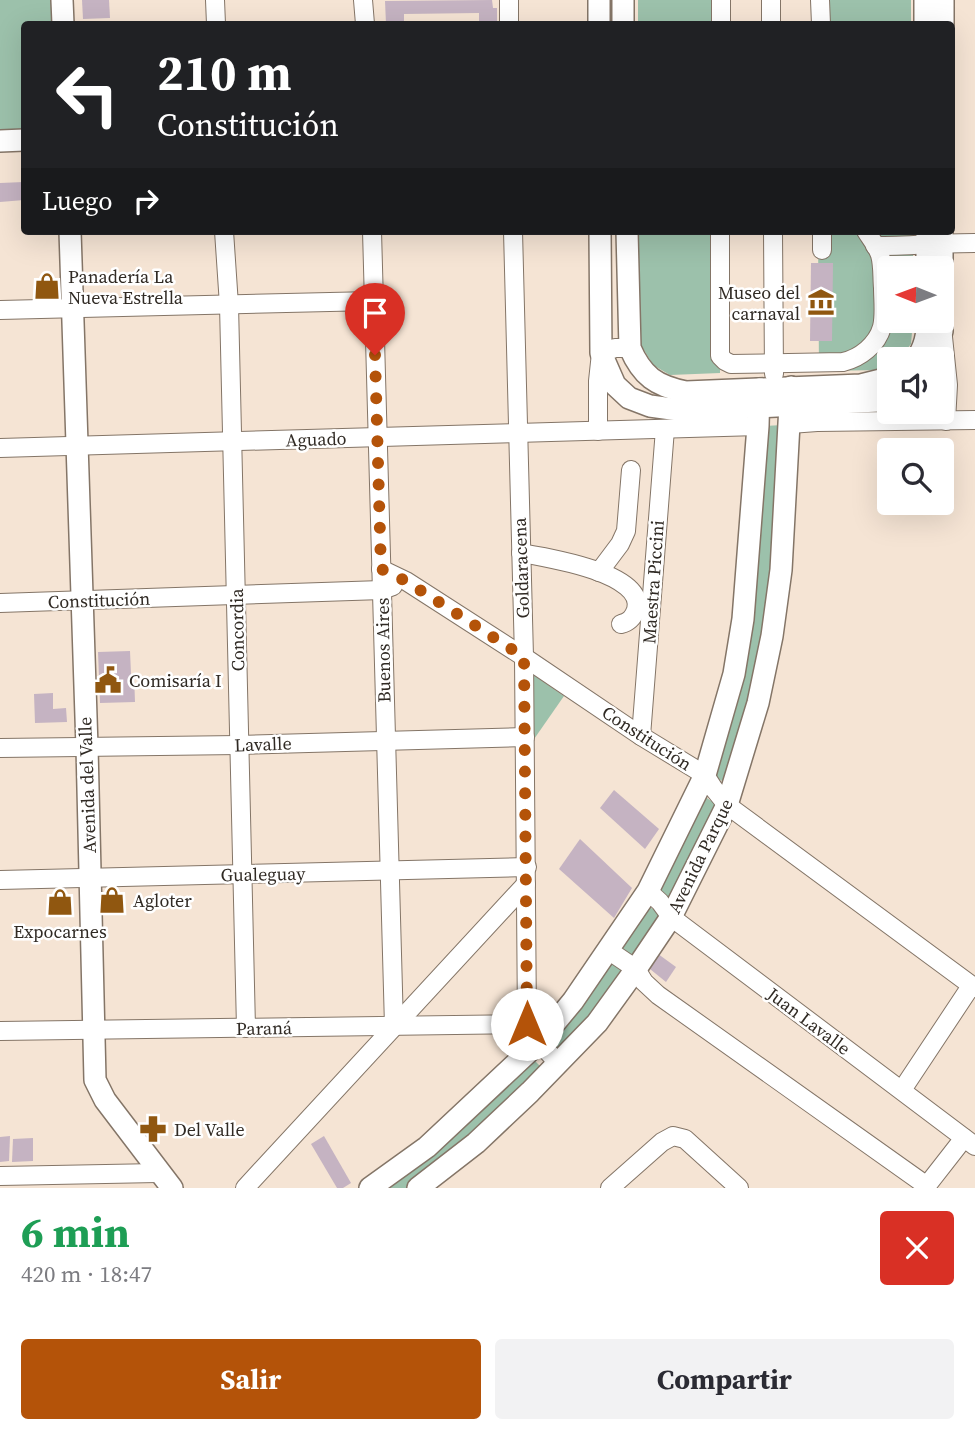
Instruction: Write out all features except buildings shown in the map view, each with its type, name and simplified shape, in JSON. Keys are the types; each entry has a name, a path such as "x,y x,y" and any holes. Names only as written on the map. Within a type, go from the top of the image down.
{"main road":[{"path":"62,0 63,21"},
{"path":"599,0 599,21"},
{"path":"623,0 623,21"},
{"path":"925,0 925,21"},
{"path":"943,0 943,21"},
{"path":"0,141 21,140"},
{"path":"0,154 21,153"},
{"name":"Avenida del Valle","path":"70,235 95,1080 105,1100 165,1180"},
{"path":"600,235 601,353 615,385 629,398 649,406 679,410 877,401"},
{"path":"627,235 630,348 637,363 651,379 666,388 775,404 877,381"},
{"path":"930,256 934,237"},
{"path":"934,237 934,256"},
{"name":"Avenida Parque","path":"374,1187 427,1147 533,1033 573,1002 648,891 705,775 734,674 775,404"},
{"name":"Avenida Parque","path":"418,1188 476,1143 597,1023 671,917 727,805 758,703 772,636 781,570 775,404"}],"street":[{"path":"215,0 216,21"},
{"path":"363,0 365,21"},
{"path":"509,0 509,21"},
{"path":"720,21 721,0"},
{"path":"771,0 771,21"},
{"path":"821,0 821,21"},
{"name":"Concordia","path":"225,235 233,442 246,1028"},
{"name":"Buenos Aires","path":"372,235 394,1026"},
{"name":"Goldaracena","path":"513,235 533,1033"},
{"path":"720,235 720,356 731,364 843,362 854,360 870,346 882,327 883,315 882,267 880,256 870,238"},
{"path":"773,235 775,404"},
{"path":"822,235 822,250"},
{"path":"870,238 913,246 934,237 975,243"},
{"path":"0,310 373,301"},
{"path":"598,431 601,353 615,348 630,348"},
{"name":"Aguado","path":"0,448 665,429 775,404 817,422 877,422"},
{"name":"Aguado","path":"954,421 975,420"},
{"name":"Maestra Piccini","path":"641,736 665,429"},
{"path":"599,572 620,544 626,531 631,470"},
{"path":"521,553 557,559 622,582 635,594 638,604 634,615 621,624"},
{"name":"Constitución","path":"381,569 406,581 641,736 705,775 727,805 973,987"},
{"name":"Constitución","path":"0,603 382,590 406,581"},
{"name":"Lavalle","path":"0,748 525,737"},
{"name":"Gualeguay","path":"0,880 390,870 527,875"},
{"path":"245,1188 394,1026 527,875"},
{"name":"Juan Lavalle","path":"648,891 671,917 969,1142"},
{"path":"608,950 636,969 644,982 658,995 926,1187 969,1142"},
{"path":"902,1090 973,987"},
{"name":"Paraná","path":"0,1031 394,1026 533,1033"},
{"path":"533,1033 558,1063"},
{"path":"610,1188 662,1142 673,1136 685,1139 738,1188"},
{"path":"0,1176 165,1180"}],"green space":[{"path":"0,0 51,0 52,21 21,21 21,130 0,131"},
{"path":"638,0 721,0 721,21 638,21"},
{"path":"817,0 911,0 911,21 817,21"},
{"path":"639,235 721,235 720,373 670,375 653,365 641,345"},
{"path":"818,235 913,235 913,256 877,256 877,333 912,333 909,347 877,347 877,370 819,371"},
{"path":"783,425 777,570 757,675 724,782 710,774 764,426"},
{"path":"532,674 564,696 532,742"},
{"path":"704,796 717,805 669,903 656,890"},
{"path":"645,904 664,916 634,961 618,949"},
{"path":"610,960 628,971 558,1053 547,1041"},
{"path":"533,1059 543,1069 443,1160 407,1188 388,1188"}],"place":[{"name":"Panadería La Nueva Estrella","path":"47,286"},
{"name":"Museo del carnaval","path":"821,302"},
{"name":"Comisaría I","path":"108,680"},
{"name":"Agloter","path":"112,900"},
{"name":"Expocarnes","path":"60,902"},
{"name":"Del Valle","path":"153,1129"}],"route":[{"path":"375,355 381,569 406,581 524,657 527,1024"}]}
